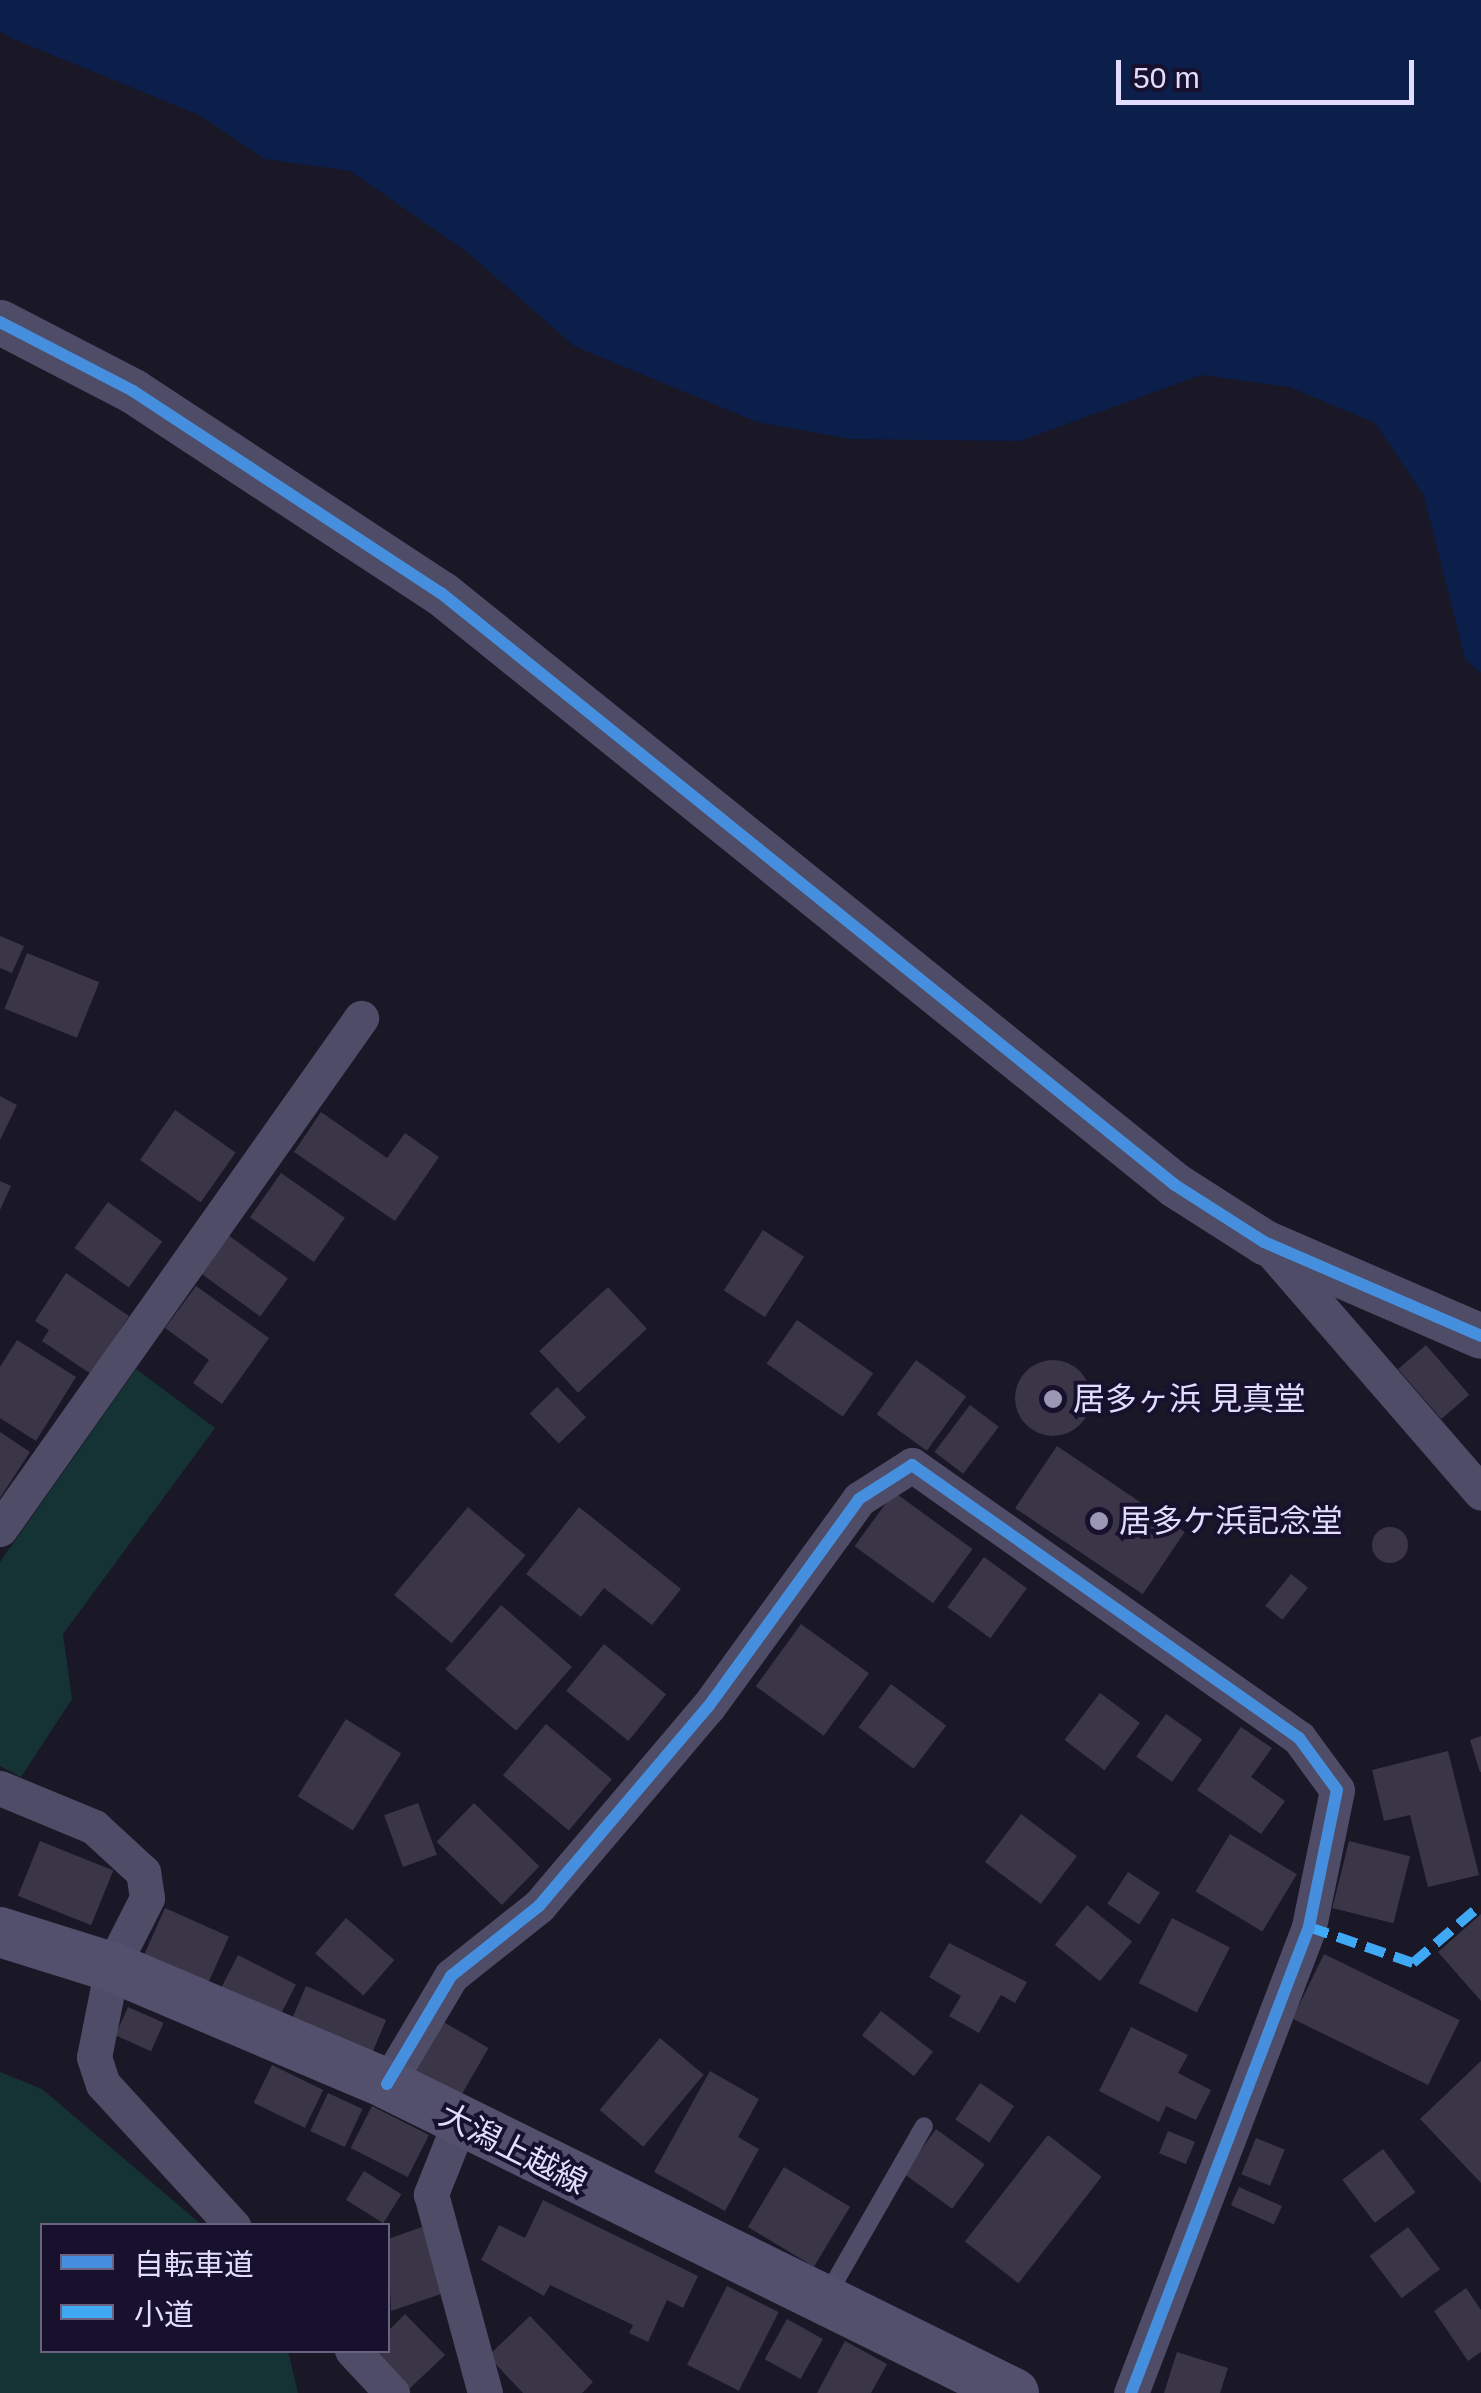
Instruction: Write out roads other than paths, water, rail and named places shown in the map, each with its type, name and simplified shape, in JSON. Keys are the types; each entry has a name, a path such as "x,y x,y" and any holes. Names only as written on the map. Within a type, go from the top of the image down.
{"main road":[{"name":"大潟上越線","path":"0,1932 112,1967 387,2084 1014,2393"}],"street":[{"path":"0,322 134,391 441,594 1028,1076 1264,1242 1481,1336"},
{"path":"0,1529 360,1018"},
{"path":"1264,1242 1481,1493"},
{"path":"387,2084 451,1976 539,1906 708,1707 859,1499 912,1465 1300,1738 1337,1790 1297,1964 1131,2393"},
{"path":"0,1788 94,1827 143,1872 147,1898 112,1967 94,2056 103,2084 230,2223"},
{"path":"460,2121 431,2194 485,2393"},
{"path":"355,2353 392,2393"}],"lane":[{"path":"825,2300 924,2126"}],"water":[{"path":"0,0 1481,0 1481,673 1465,659 1424,496 1375,423 1289,387 1201,375 1020,441 850,439 757,422 574,346 467,252 350,171 265,159 199,115 11,38 0,31"}],"place":[{"name":"居多ヶ浜 見真堂","path":"1053,1399"},
{"name":"居多ケ浜記念堂","path":"1099,1521"}]}
